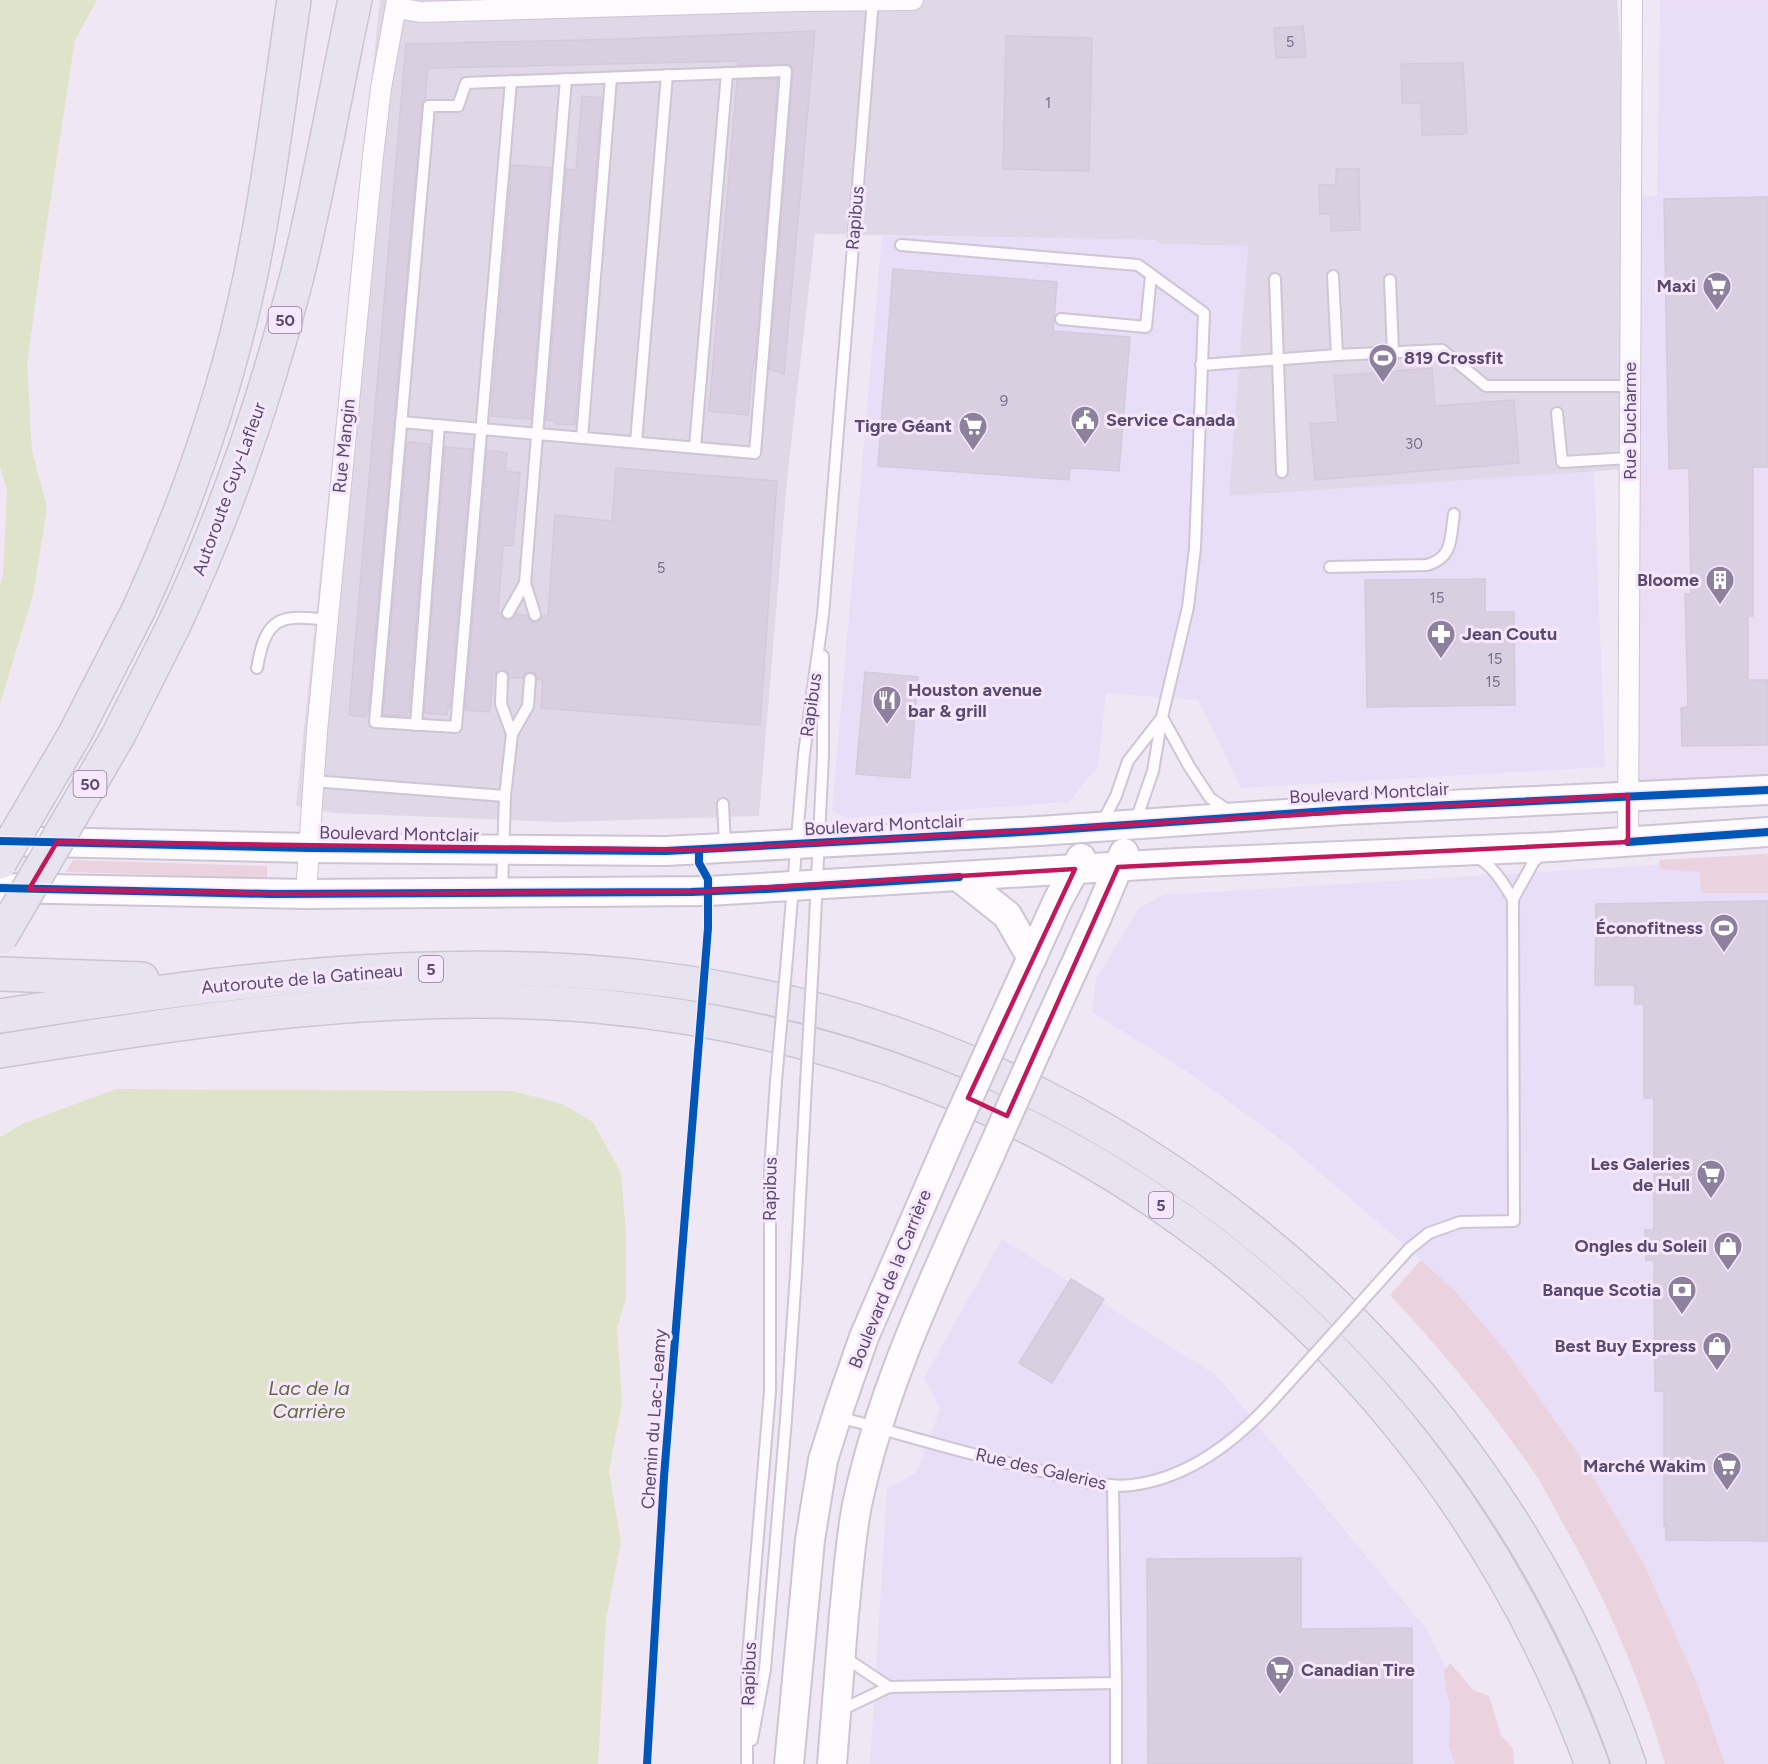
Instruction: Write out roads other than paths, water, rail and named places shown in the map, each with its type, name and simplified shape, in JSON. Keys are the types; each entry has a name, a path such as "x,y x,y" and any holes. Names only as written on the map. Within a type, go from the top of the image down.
{"highway":[{"name":"Autoroute Guy-Lafleur","path":"6,848 75,734 139,609 190,486 222,387 238,327 260,224 294,0"},
{"name":"Autoroute Guy-Lafleur","path":"0,938 112,746 201,567 235,482 277,352 310,219 355,0"},
{"name":"Autoroute de la Gatineau","path":"0,1016 237,982 356,972 478,968 599,973 707,986 798,1005 898,1035 987,1070 1088,1120 1178,1174 1261,1238 1329,1298 1369,1338 1416,1390 1474,1464 1534,1557 1592,1668 1629,1764"},
{"path":"0,974 237,982"},
{"name":"Autoroute de la Gatineau","path":"0,1051 167,1025 278,1011 400,1003 565,1004 686,1017 782,1036 878,1064 980,1103 1050,1137 1104,1168 1183,1220 1274,1293 1348,1364 1381,1401 1425,1457 1460,1504 1493,1556 1557,1676 1592,1764"}],"main road":[{"name":"Boulevard Montclair","path":"6,848 310,848 627,852 725,849 1099,827 1235,816 1628,795 1768,790"},
{"path":"832,1764 855,1518 877,1428 908,1343 1118,867 1134,824"},
{"name":"Boulevard de la Carrière","path":"789,1764 813,1517 824,1460 836,1417 880,1296 953,1132 1058,900 1099,827"},
{"path":"0,888 306,894 708,891 805,887 1075,869 1551,847 1768,832"},
{"path":"959,877 1007,915 1032,958"}],"street":[{"path":"397,4 421,12 646,3 913,0"},
{"name":"Rue Ducharme","path":"1628,842 1632,0"},
{"name":"Rue Mangin","path":"306,894 327,620 375,137 381,88 397,4"}],"lane":[{"name":"Rapibus","path":"748,1764 765,1670 796,1274 813,961 805,887 807,844 804,754 823,615 873,0"},
{"path":"401,422 439,425 482,429 582,438 694,447 755,453 786,71 667,75 611,78 566,79 511,81 466,83 458,106 429,106 401,422 375,722 456,727 482,429 511,81"},
{"path":"694,447 726,73"},
{"path":"636,442 667,75"},
{"path":"582,438 611,78"},
{"path":"535,615 525,583 566,79"},
{"path":"901,245 1138,265 1204,313 1195,548 1188,607 1162,717 1153,771 1134,824"},
{"path":"1061,319 1146,327 1151,275"},
{"path":"1334,276 1337,355"},
{"path":"1275,279 1282,472"},
{"path":"1390,280 1393,352"},
{"path":"1201,365 1442,350 1486,386 1630,386"},
{"path":"1557,413 1562,462 1629,458"},
{"path":"416,725 439,425"},
{"path":"1330,567 1427,565 1439,561 1448,550 1454,514"},
{"path":"508,614 525,583"},
{"name":"Rapibus","path":"748,1764 747,1668 770,1402 770,1170 787,958 805,887 807,844 823,755 823,615"},
{"path":"257,668 264,641 269,629 275,623 298,616 327,620"},
{"path":"502,677 501,704 512,734"},
{"path":"502,894 506,796 512,734 528,706 530,679"},
{"path":"1162,717 1210,798 1235,816"},
{"path":"1099,827 1116,796 1128,761 1162,717"},
{"path":"313,781 506,796"},
{"path":"723,804 725,849"},
{"path":"1513,899 1534,861 1551,847"},
{"path":"1460,850 1484,861 1502,880 1513,899"},
{"name":"Rue des Galeries","path":"836,1417 1023,1468 1113,1486 1133,1485 1175,1472 1214,1452 1233,1439 1254,1421 1409,1249 1429,1233 1460,1222 1514,1221 1513,899"},
{"path":"1113,1486 1116,1764"},
{"path":"841,1655 889,1687"},
{"path":"836,1713 889,1687 1116,1683"}],"water":[{"path":"0,0 97,0 75,40 40,268 27,365 32,450 47,508 33,595 0,704 0,585 3,577 7,490 0,467"},
{"name":"Lac de la Carrière","path":"116,1089 513,1091 562,1104 593,1122 621,1173 626,1235 626,1299 617,1328 622,1403 609,1471 621,1542 606,1619 598,1764 0,1764 0,1137 24,1123"}],"place":[{"name":"Maxi","path":"1717,312"},
{"name":"819 Crossfit","path":"1383,384"},
{"name":"Service Canada","path":"1085,446"},
{"name":"Tigre Géant","path":"973,452"},
{"name":"Bloome","path":"1720,606"},
{"name":"Jean Coutu","path":"1441,660"},
{"name":"Houston avenue bar & grill","path":"887,726"},
{"name":"Éconofitness","path":"1724,954"},
{"name":"Les Galeries de Hull","path":"1711,1200"},
{"name":"Ongles du Soleil","path":"1728,1272"},
{"name":"Banque Scotia","path":"1682,1316"},
{"name":"Best Buy Express","path":"1717,1372"},
{"name":"Marché Wakim","path":"1727,1492"},
{"name":"Canadian Tire","path":"1280,1696"}]}
